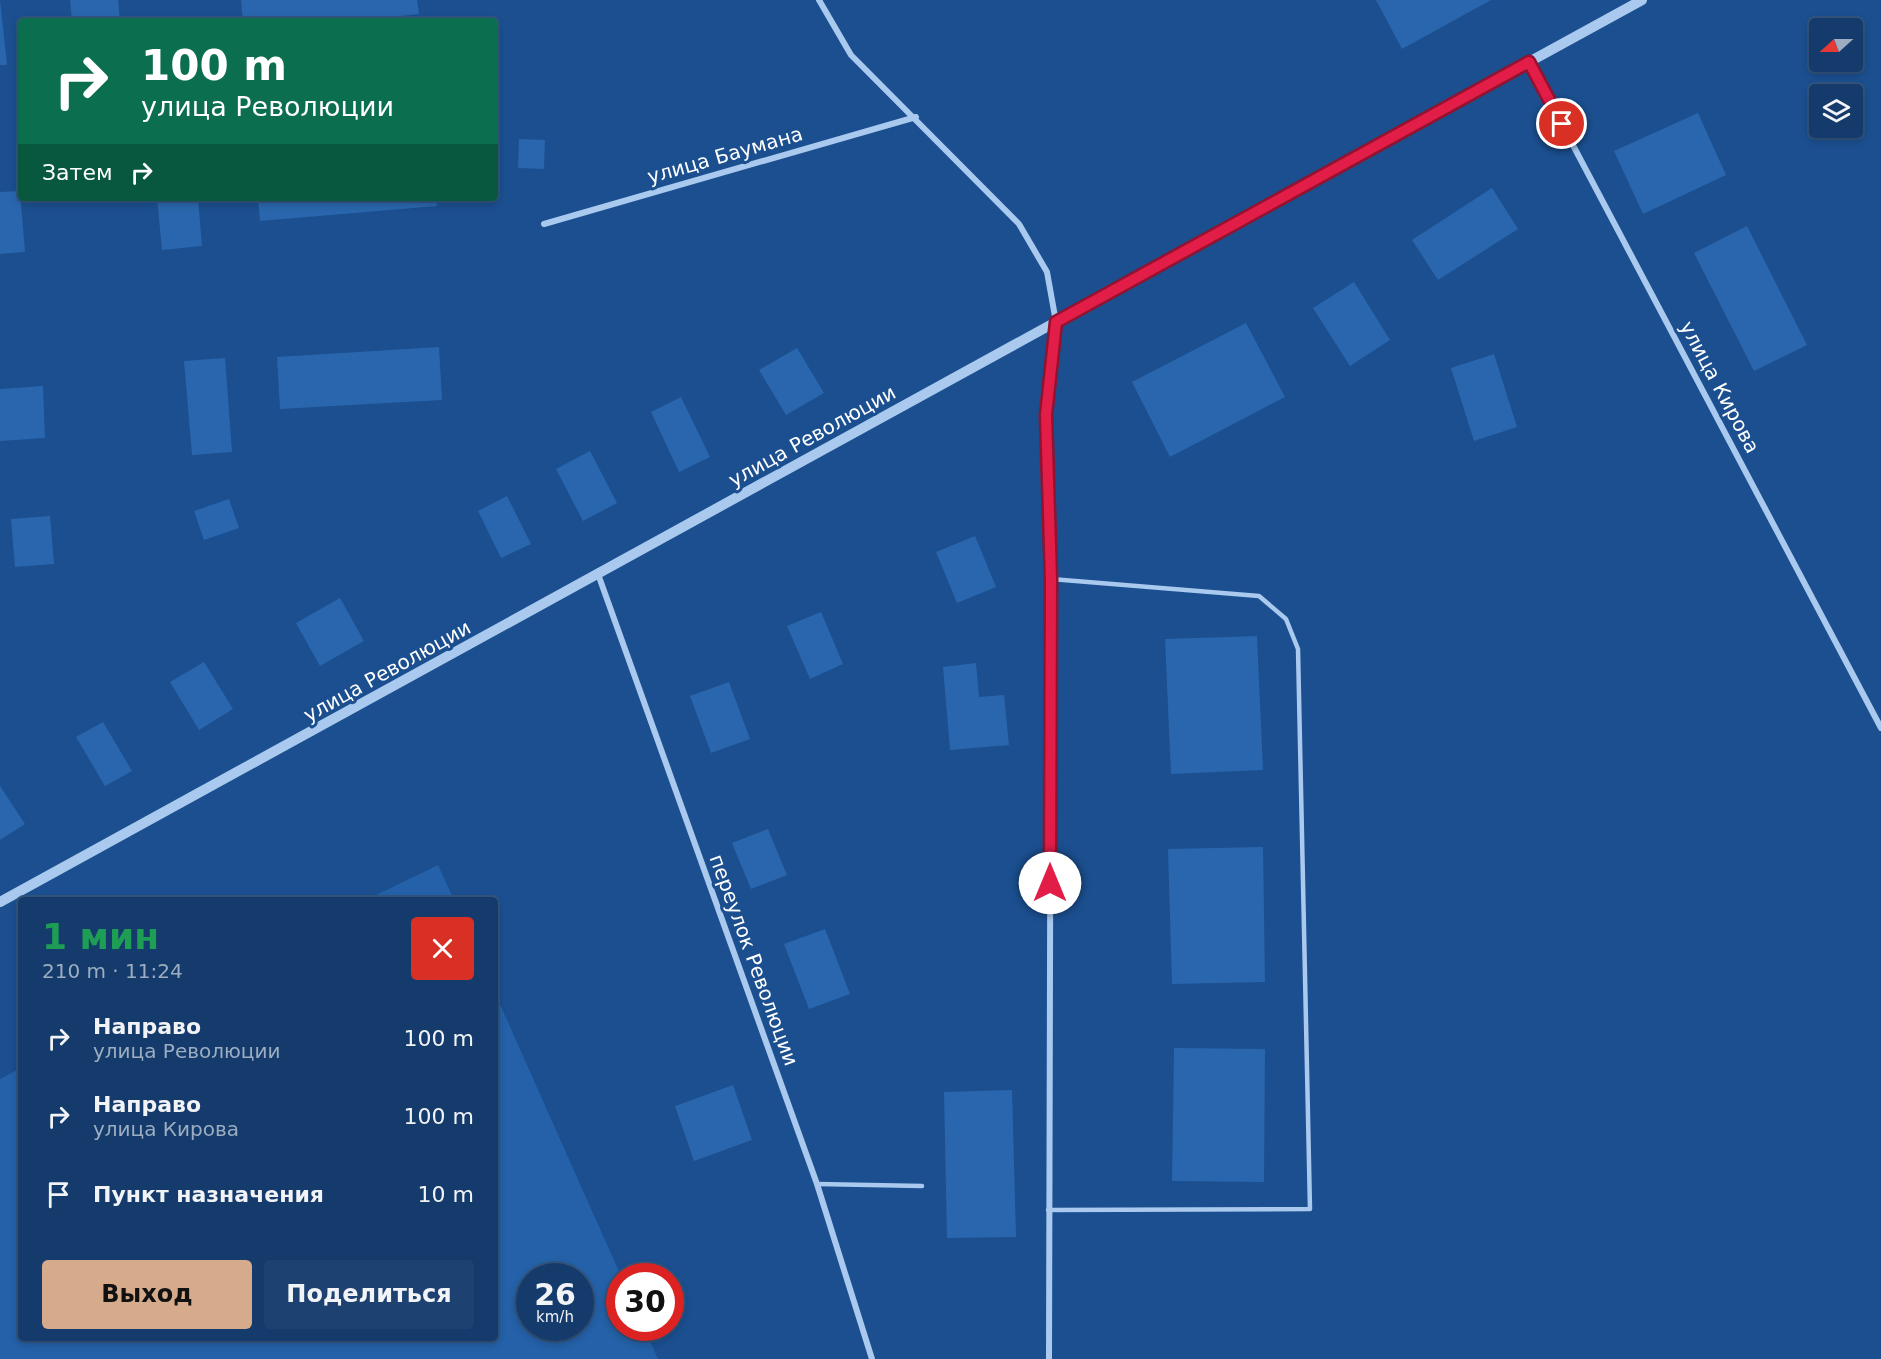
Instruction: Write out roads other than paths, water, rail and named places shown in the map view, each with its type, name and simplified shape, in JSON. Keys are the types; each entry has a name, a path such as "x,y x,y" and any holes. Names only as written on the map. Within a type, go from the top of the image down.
{"street":[{"path":"819,0 851,55 916,117 1019,224 1047,272 1056,322 1046,415 1051,579 1048,1359"},
{"name":"улица Революции","path":"0,903 1642,0"},
{"name":"улица Кирова","path":"1529,62 1881,728"},
{"name":"улица Баумана","path":"544,224 916,117"},
{"name":"переулок Революции","path":"598,574 817,1184 872,1359"}],"lane":[{"path":"1048,1210 1310,1209 1298,650 1286,619 1259,596 1051,579"},
{"path":"817,1184 922,1186"}]}
